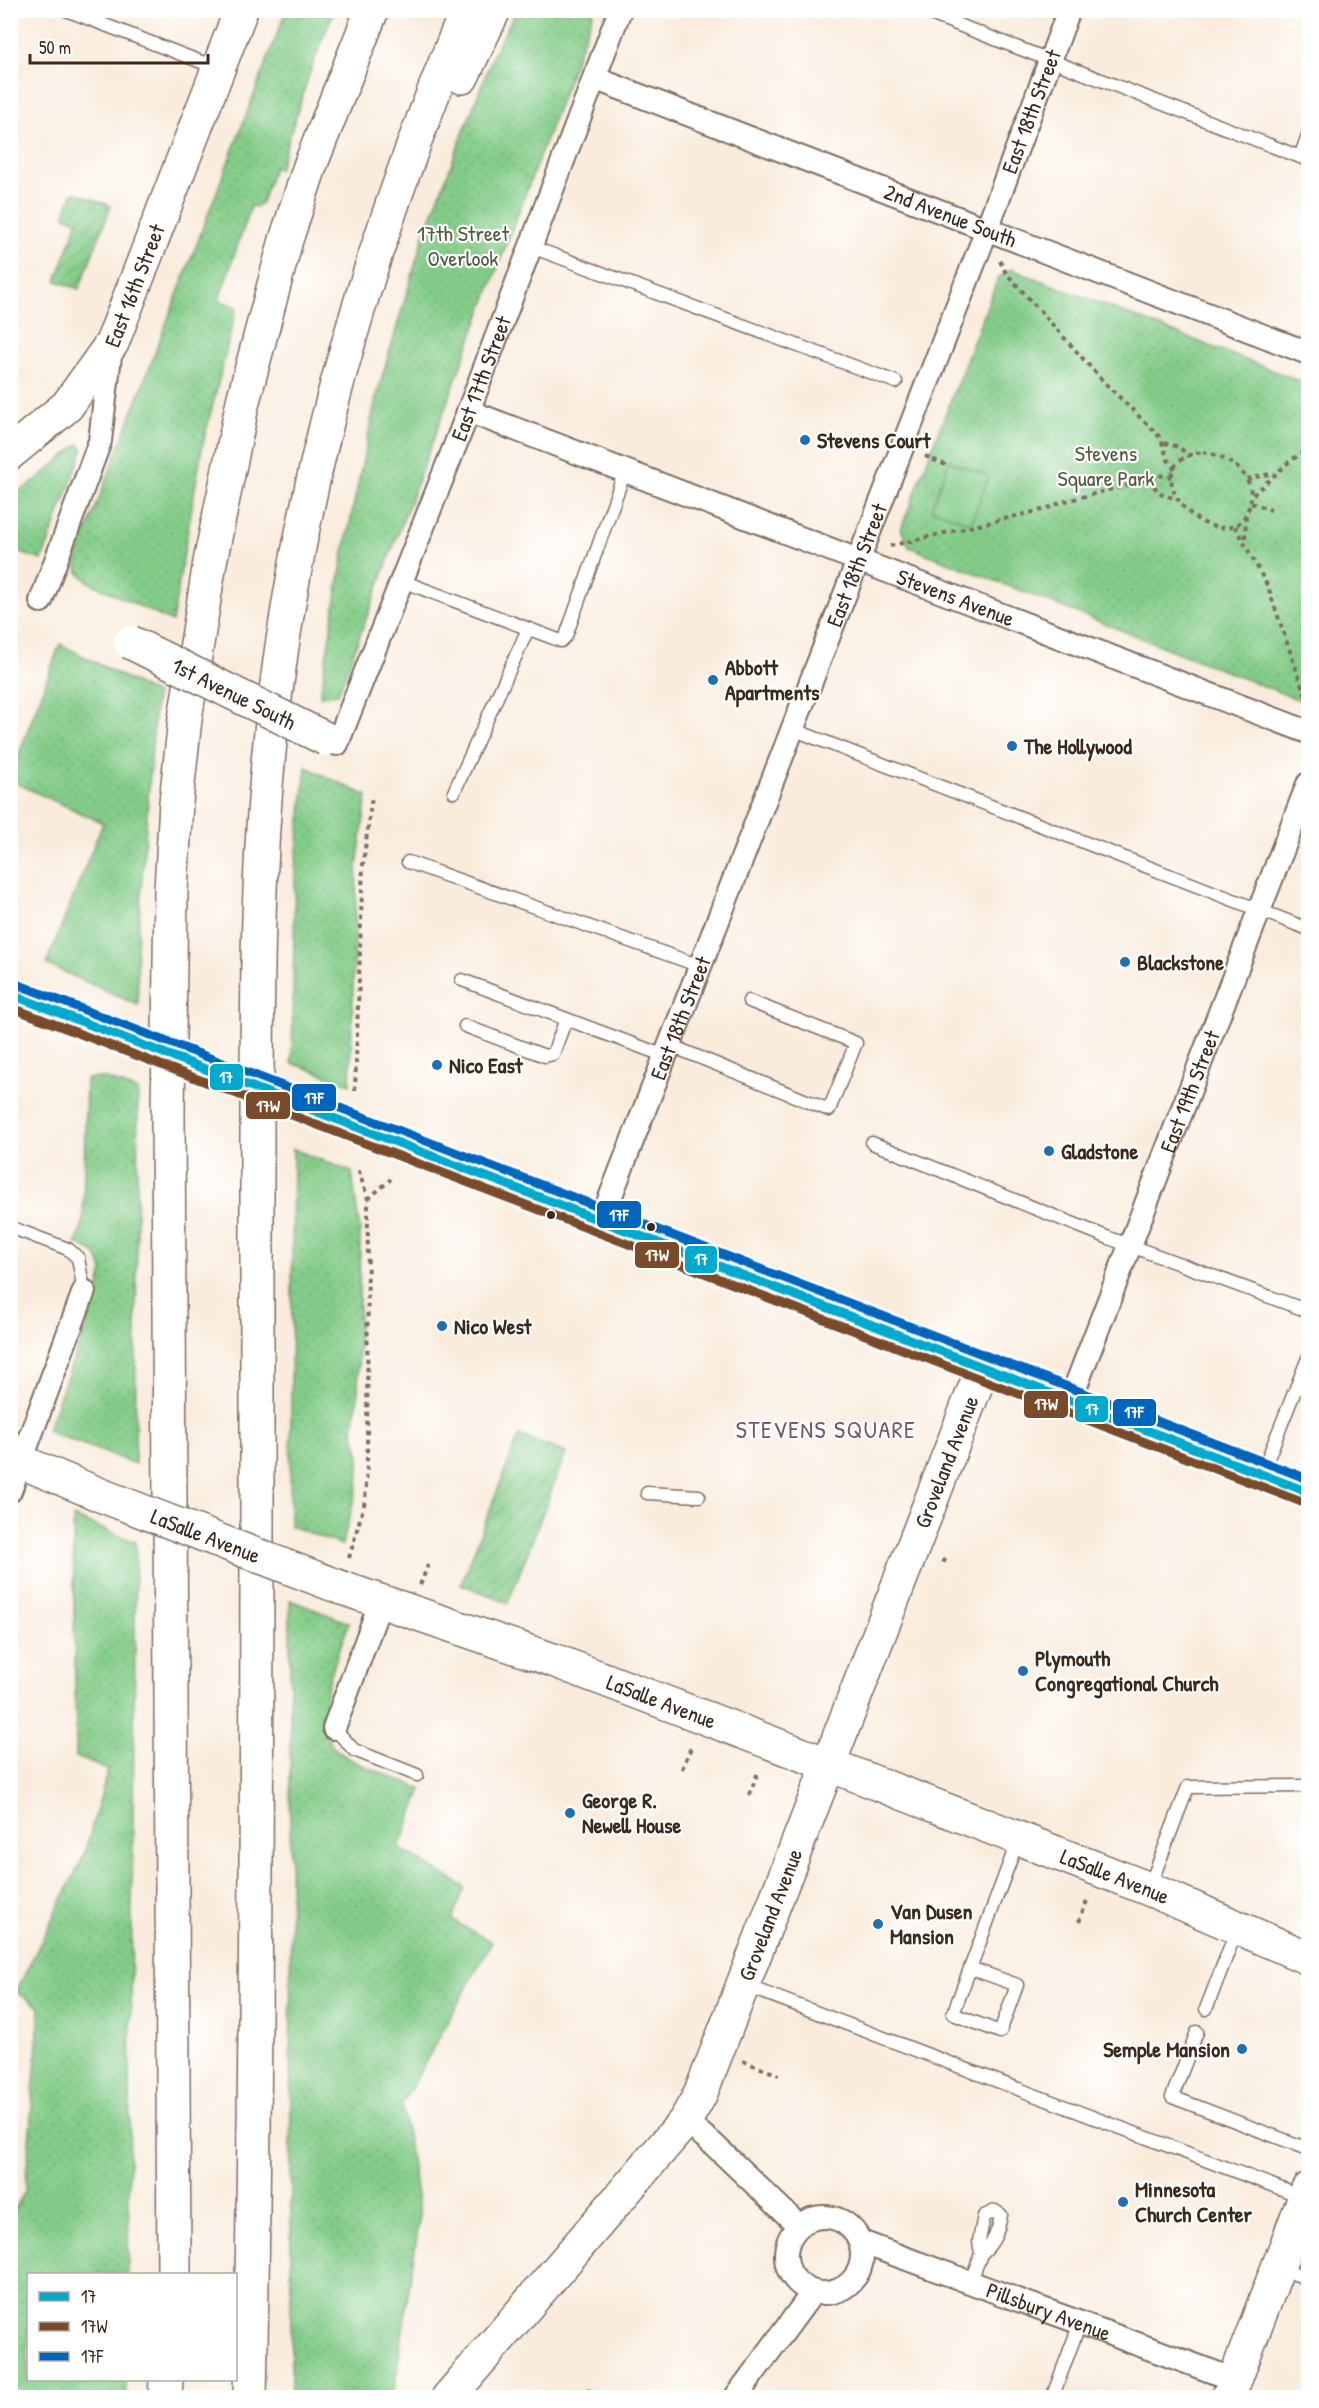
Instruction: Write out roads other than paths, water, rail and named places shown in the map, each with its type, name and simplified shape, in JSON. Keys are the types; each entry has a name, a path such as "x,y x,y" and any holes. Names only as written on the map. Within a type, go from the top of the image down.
{"main road":[{"name":"East 16th Street","path":"112,343 241,10"},
{"path":"173,2273 168,1112 171,890 176,802 185,718 210,561 229,462 312,113 347,10"},
{"path":"264,318 310,166 372,10"},
{"path":"310,166 396,10"},
{"path":"250,2397 254,2206 257,1710 257,1021 260,868 270,738 288,608 324,443 379,242 466,10"},
{"path":"324,443 400,217 425,157 494,10"},
{"path":"10,453 68,406 112,343"},
{"name":"1st Avenue South","path":"129,642 331,741"},
{"path":"10,994 1308,1492"},
{"name":"Groveland Avenue","path":"447,2397 685,2121 700,2095 983,1367"},
{"name":"LaSalle Avenue","path":"14,1470 345,1573 381,1601 553,1660 1018,1838 1239,1926 1308,1958"},
{"path":"1232,2389 1307,2193"},
{"path":"254,2206 257,2397"},
{"path":"165,2397 166,2381"},
{"path":"175,2381 175,2397"}],"street":[{"name":"East 17th Street","path":"331,741 402,581 620,10"},
{"name":"East 18th Street","path":"601,1221 987,229 1069,10"},
{"name":"2nd Avenue South","path":"594,78 1308,353"},
{"name":"East 16th Street","path":"41,601 100,441 112,343"},
{"name":"Stevens Avenue","path":"468,411 1308,732"},
{"name":"East 19th Street","path":"1070,1401 1308,784"},
{"path":"14,1470 84,1291"},
{"path":"334,1728 381,1601"},
{"path":"685,2121 712,2143 799,2226"},
{"path":"833,2218 854,2231 861,2242 863,2256 861,2269 844,2289 832,2294 813,2292 795,2281 789,2271 786,2247 799,2226 809,2220 833,2218"},
{"name":"Pillsbury Avenue","path":"861,2242 1080,2323 1232,2389"},
{"path":"735,2397 813,2292"}],"lane":[{"path":"66,10 218,69"},
{"path":"920,10 1304,159 1308,135"},
{"path":"529,246 896,382"},
{"path":"402,581 528,628 554,641 561,641 566,636 625,471"},
{"path":"454,792 528,628"},
{"path":"792,729 1308,929"},
{"path":"408,862 700,966"},
{"path":"462,980 566,1019 667,1050 829,1110 856,1042 749,1001"},
{"path":"465,1026 545,1056 553,1054 566,1019"},
{"path":"872,1143 1130,1246 1308,1311"},
{"path":"10,1227 68,1249 78,1258 84,1291"},
{"path":"1261,1474 1308,1358"},
{"path":"647,1493 699,1496"},
{"path":"334,1728 354,1750 417,1775"},
{"path":"1149,1889 1188,1787 1308,1786"},
{"path":"970,1968 1017,1985 1000,2032 953,2014 1018,1838"},
{"path":"1206,2009 1239,1926"},
{"path":"743,1984 1307,2193"},
{"path":"1197,2032 1172,2097 1308,2149"},
{"path":"970,2283 981,2254"},
{"path":"1278,2267 1308,2279"},
{"path":"1052,2397 1080,2323"}],"place":[{"name":"Stevens Court","path":"805,440"},
{"name":"Abbott Apartments","path":"713,680"},
{"name":"The Hollywood","path":"1012,746"},
{"name":"Blackstone","path":"1125,962"},
{"name":"Nico East","path":"437,1065"},
{"name":"Gladstone","path":"1049,1151"},
{"name":"Nico West","path":"442,1326"},
{"name":"Plymouth Congregational Church","path":"1023,1671"},
{"name":"George R. Newell House","path":"570,1813"},
{"name":"Van Dusen Mansion","path":"878,1924"},
{"name":"Semple Mansion","path":"1242,2049"},
{"name":"Minnesota Church Center","path":"1123,2202"}],"district":[{"name":"STEVENS SQUARE","path":"826,1430"}],"park label":[{"name":"17th Street Overlook","path":"463,246"},
{"name":"Stevens Square Park","path":"1106,466"}]}
